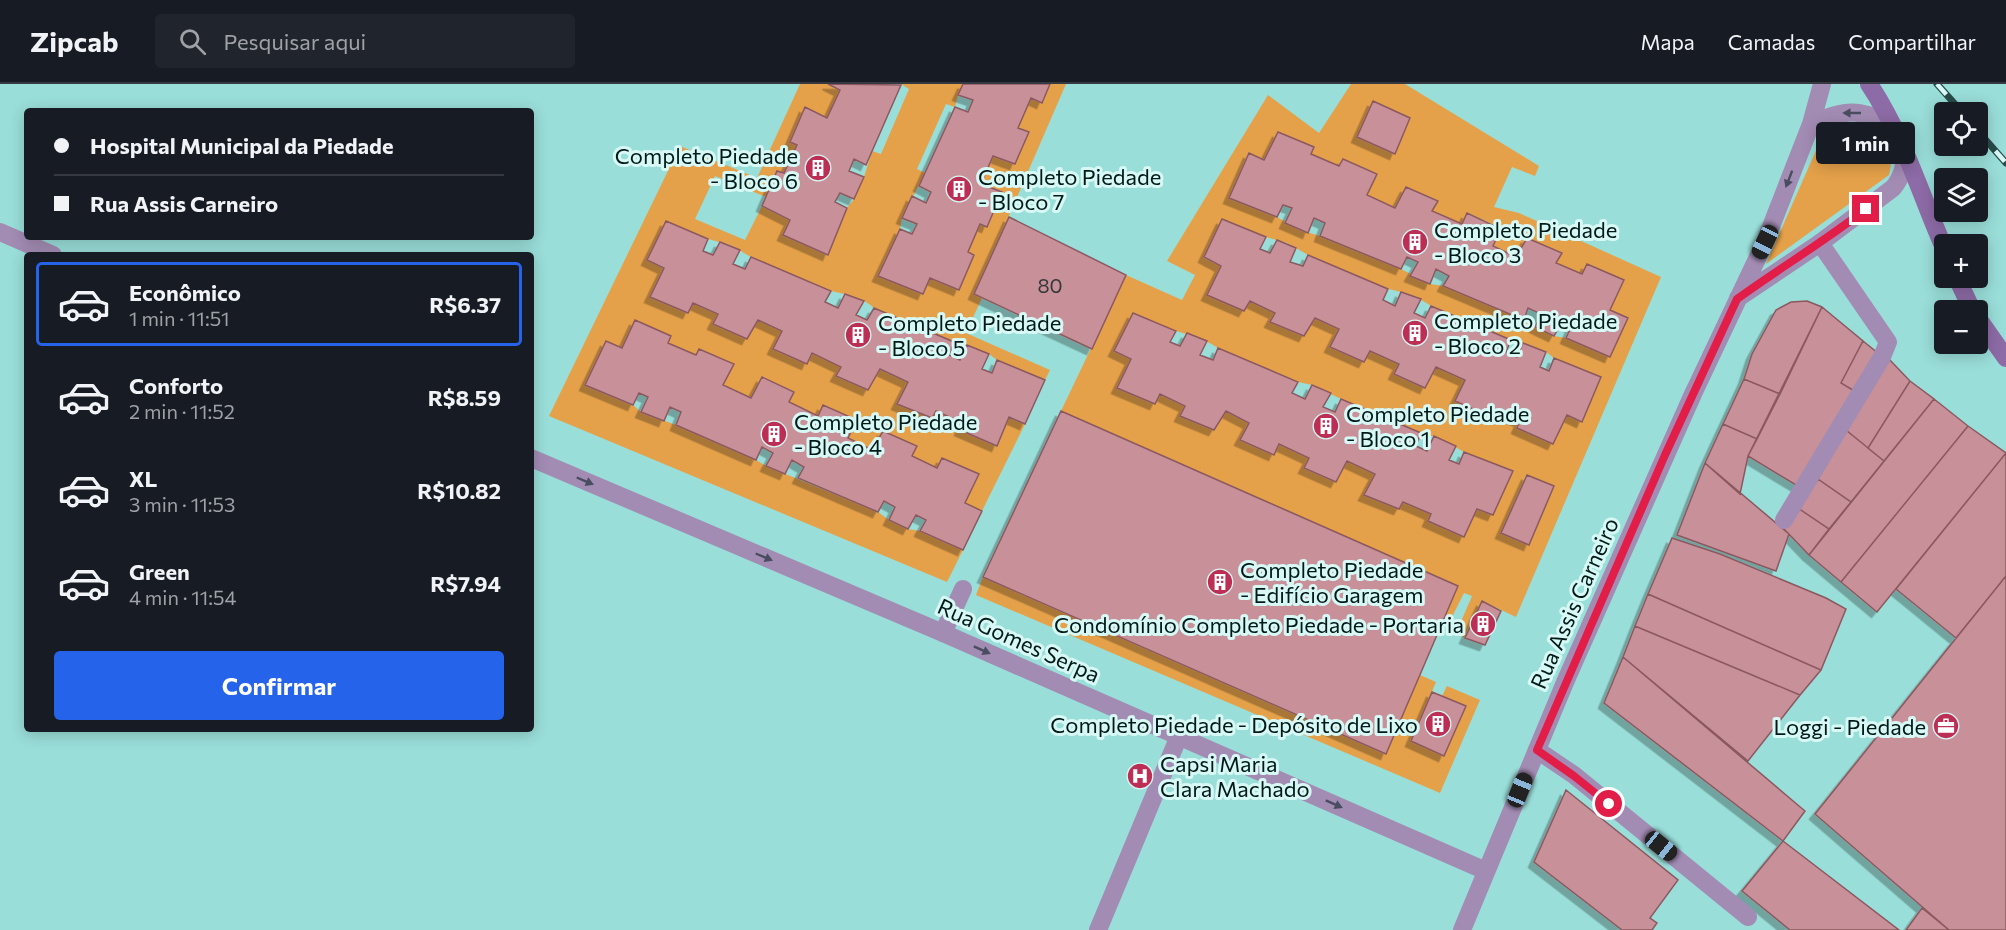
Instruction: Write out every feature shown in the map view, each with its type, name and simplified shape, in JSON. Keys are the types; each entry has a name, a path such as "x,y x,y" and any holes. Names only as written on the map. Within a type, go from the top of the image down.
{"main road":[{"path":"1869,84 1905,150 1938,234"},
{"path":"1988,333 2006,358"}],"street":[{"name":"Rua Assis Carneiro","path":"1462,930 1537,750 1678,426 1765,242 1811,124 1822,84"},
{"path":"1811,124 1834,114 1856,112 1875,116 1892,125"},
{"name":"Rua Assis Carneiro","path":"1737,299 1820,243 1893,188 1900,179 1905,166 1905,150"},
{"path":"0,232 46,252"},
{"path":"1784,520 1882,357 1888,342 1820,243"},
{"name":"Rua Gomes Serpa","path":"534,459 943,633 1486,871"},
{"path":"943,633 963,589"},
{"path":"1098,930 1179,736"},
{"path":"1537,750 1574,776 1748,917"}],"shaded area":[{"path":"800,84 828,84 840,90 827,118 791,142 797,145 784,173 777,171 766,197 715,176 695,219 745,240 762,206 790,220 783,235 828,255 847,208 854,199 864,177 872,151 881,154 909,89 901,84 963,84 955,107 946,104 917,169 925,173 902,218 900,229 878,275 922,294 930,278 959,290 974,256 968,252 980,224 988,226 1002,193 981,184 993,156 1029,132 1018,128 1031,98 1042,102 1050,84 1066,84 975,294 982,298 966,333 1050,370 1045,380 997,360 989,354 954,342 874,308 860,299 831,291 751,257 730,245 708,239 666,221 647,260 664,268 651,297 687,313 693,303 718,314 713,324 747,338 758,320 782,331 773,349 807,364 812,353 841,367 837,377 868,390 880,369 908,382 897,403 936,411 963,423 961,430 996,446 1009,417 1025,424 982,511 965,503 979,474 942,458 937,468 912,456 916,446 883,431 872,450 848,438 857,420 824,405 818,416 789,402 794,392 763,377 751,398 723,385 733,364 700,349 696,355 668,343 671,336 636,321 622,348 585,385 633,405 641,412 878,512 908,529 920,531 963,550 947,582 549,416 680,146 757,178"},
{"path":"1351,84 1405,84 1539,166 1535,176 1512,167 1494,207 1519,213 1661,277 1516,617 1482,601 1465,638 1456,633 1472,596 1464,593 1451,619 1445,616 1457,586 1061,411 1126,275 1182,300 1195,275 1167,261 1268,95 1319,133","holes":["1373,102 1410,118 1395,154 1357,137","1278,132 1313,147 1311,154 1339,166 1367,195 1395,208 1406,187 1437,200 1432,211 1462,224 1468,213 1501,228 1493,246 1516,257 1561,254 1556,263 1582,274 1587,264 1623,280 1610,310 1628,318 1610,356 1566,338 1554,336 1524,320 1444,286 1430,284 1401,269 1229,198 1249,153 1264,160","1222,219 1287,243 1308,255 1388,289 1411,295 1431,306 1511,340 1546,352 1554,358 1601,377 1582,421 1567,415 1520,421 1492,409 1489,416 1455,401 1465,380 1436,367 1425,388 1394,374 1399,364 1370,351 1330,347 1339,329 1315,318 1304,336 1271,322 1275,313 1250,301 1244,311 1208,295 1221,266 1204,258","1133,313 1201,339 1298,382 1312,385 1421,433 1439,438 1475,458 1512,471 1493,515 1477,509 1463,537 1428,521 1431,514 1403,502 1398,509 1365,495 1375,474 1347,461 1335,482 1304,468 1309,458 1279,444 1274,455 1241,440 1249,423 1226,411 1214,430 1180,416 1185,406 1160,394 1155,404 1118,388 1131,359 1114,351","1526,475 1554,486 1529,545 1501,533"]},
{"path":"1857,122 1878,129 1887,137 1891,153 1889,175 1766,264 1825,130 1841,123"},
{"path":"983,577 1385,754 1420,675 1436,682 1411,741 1444,756 1465,706 1442,696 1447,686 1480,700 1440,793 976,595"}],"building":[{"name":"Completo Piedade - Bloco 6","path":"828,84 901,85 866,165 854,159 849,171 864,177 854,199 840,193 835,202 847,208 828,255 783,235 790,220 762,206 777,171 784,173 797,145 790,142 805,107 827,118 840,90"},
{"name":"Completo Piedade - Bloco 7","path":"963,84 1050,84 1042,103 1031,98 1018,128 1029,132 1015,164 993,156 981,184 1002,192 987,227 980,224 968,252 974,255 959,290 930,278 923,294 878,276 900,229 912,234 917,224 902,218 912,196 926,203 931,192 919,186 955,107 968,112 973,100 958,95"},
{"path":"1373,101 1410,118 1395,154 1357,137"},
{"name":"Completo Piedade - Bloco 3","path":"1278,132 1314,147 1311,154 1339,166 1343,159 1377,174 1367,195 1395,208 1406,187 1438,201 1432,211 1462,224 1467,213 1501,229 1493,246 1516,257 1527,238 1562,253 1556,263 1582,274 1587,264 1624,280 1610,310 1628,318 1610,357 1566,338 1571,327 1562,322 1554,336 1535,327 1541,314 1528,308 1524,320 1443,286 1449,276 1436,269 1430,284 1410,276 1418,262 1407,257 1401,269 1320,236 1325,223 1314,218 1308,233 1285,223 1292,208 1283,205 1277,217 1229,198 1249,153 1264,160"},
{"path":"1009,217 1126,275 1092,349 974,294"},
{"name":"Completo Piedade - Bloco 2","path":"1222,219 1266,237 1260,249 1270,253 1277,240 1296,248 1290,262 1303,266 1308,255 1388,289 1383,300 1395,306 1401,292 1421,299 1414,313 1425,318 1431,306 1511,340 1506,352 1517,357 1523,343 1546,352 1540,367 1549,371 1554,358 1601,377 1582,422 1567,415 1553,444 1517,428 1520,421 1492,409 1489,416 1455,401 1465,380 1436,367 1425,388 1394,374 1399,364 1370,351 1364,362 1330,347 1339,329 1315,318 1304,336 1270,322 1275,313 1250,301 1244,311 1207,295 1221,266 1204,257"},
{"name":"Completo Piedade - Bloco 5","path":"666,221 708,239 703,251 713,255 720,242 740,250 733,264 745,269 751,257 831,291 825,302 838,308 845,294 864,301 856,315 867,320 874,308 954,342 949,355 960,360 967,345 989,354 982,369 992,373 997,360 1045,380 1025,424 1009,417 997,446 960,430 963,423 936,411 932,418 897,404 908,382 880,369 868,390 836,376 841,367 812,353 807,364 773,349 782,331 758,320 747,339 713,324 718,314 693,303 688,313 650,297 664,268 647,260"},
{"path":"1807,301 1822,307 1780,394 1744,379 1752,354 1776,310 1791,302"},
{"path":"1822,307 1863,341 1841,383 1856,392 1801,488 1748,456"},
{"name":"Completo Piedade - Bloco 1","path":"1133,313 1176,331 1170,342 1180,346 1187,333 1207,341 1200,355 1213,360 1218,348 1298,382 1292,393 1305,399 1312,385 1331,393 1323,407 1335,412 1341,399 1421,433 1416,446 1427,451 1434,436 1456,446 1449,460 1459,464 1464,452 1513,471 1493,515 1477,509 1464,537 1428,521 1431,514 1403,502 1399,509 1364,495 1375,474 1347,461 1336,482 1304,468 1309,458 1279,444 1274,455 1240,440 1249,423 1226,411 1214,430 1180,416 1185,406 1160,394 1155,404 1117,388 1131,359 1114,351"},
{"name":"Completo Piedade - Bloco 4","path":"635,320 671,336 668,343 696,355 699,349 734,364 723,385 751,398 762,377 794,392 789,402 818,416 823,405 857,420 848,438 872,450 883,431 917,446 912,456 937,468 942,458 979,474 965,503 982,511 963,550 920,531 926,520 916,515 908,529 889,520 895,507 884,501 878,512 798,478 804,467 792,460 785,474 766,466 773,453 762,447 756,460 676,425 681,412 670,407 664,421 641,412 648,397 639,393 633,405 585,385 606,341 622,348"},
{"path":"1863,341 1879,354 1856,392 1841,383"},
{"path":"1887,357 1910,381 1868,448 1846,430"},
{"path":"1744,379 1780,394 1757,439 1723,424"},
{"path":"1910,381 1934,399 1884,461 1868,448"},
{"path":"1934,399 1968,426 1841,582 1809,555"},
{"name":"Completo Piedade - Edifício Garagem","path":"1061,411 1458,586 1386,754 983,577"},
{"path":"1723,424 1757,439 1748,456 1740,494 1705,463"},
{"path":"1968,426 2006,453 1877,612 1841,582"},
{"path":"1846,430 1884,461 1851,502 1818,479"},
{"path":"2006,453 2006,576 1956,638 1896,589"},
{"path":"1705,463 1789,534 1776,571 1677,535"},
{"path":"1527,475 1554,486 1529,545 1501,533"},
{"path":"1818,479 1851,502 1829,529 1798,508"},
{"path":"1798,508 1829,529 1809,555 1784,529"},
{"path":"1672,538 1720,554 1826,598 1846,609 1821,670 1648,594"},
{"name":"Loggi - Piedade","path":"2006,576 2006,930 1949,930 1815,814"},
{"path":"1648,594 1821,670 1800,695 1635,626"},
{"name":"Condomínio Completo Piedade - Portaria","path":"1482,601 1501,611 1485,645 1465,638"},
{"path":"1635,626 1800,695 1748,761 1623,657"},
{"path":"1623,657 1805,811 1783,841 1604,703"},
{"name":"Completo Piedade - Depósito de Lixo","path":"1432,692 1466,706 1444,756 1411,741"},
{"path":"1566,790 1678,880 1650,918 1657,923 1652,930 1622,930 1534,862"},
{"path":"1783,841 1899,930 1790,930 1742,891"},
{"path":"1922,908 1949,930 1906,930"}],"railway":[{"path":"1937,84 1953,102"},
{"path":"1988,143 2006,163"}],"place":[{"name":"Completo Piedade - Bloco 6","path":"818,168"},
{"name":"Completo Piedade - Bloco 7","path":"959,189"},
{"name":"Completo Piedade - Bloco 3","path":"1415,242"},
{"name":"Completo Piedade - Bloco 2","path":"1415,333"},
{"name":"Completo Piedade - Bloco 5","path":"858,335"},
{"name":"Completo Piedade - Bloco 1","path":"1326,426"},
{"name":"Completo Piedade - Bloco 4","path":"774,434"},
{"name":"Completo Piedade - Edifício Garagem","path":"1220,582"},
{"name":"Condomínio Completo Piedade - Portaria","path":"1483,624"},
{"name":"Completo Piedade - Depósito de Lixo","path":"1438,724"},
{"name":"Loggi - Piedade","path":"1946,726"},
{"name":"Capsi Maria Clara Machado","path":"1140,776"}],"route":[{"path":"1609,804 1537,750 1566,680 1737,299 1866,209"}]}
